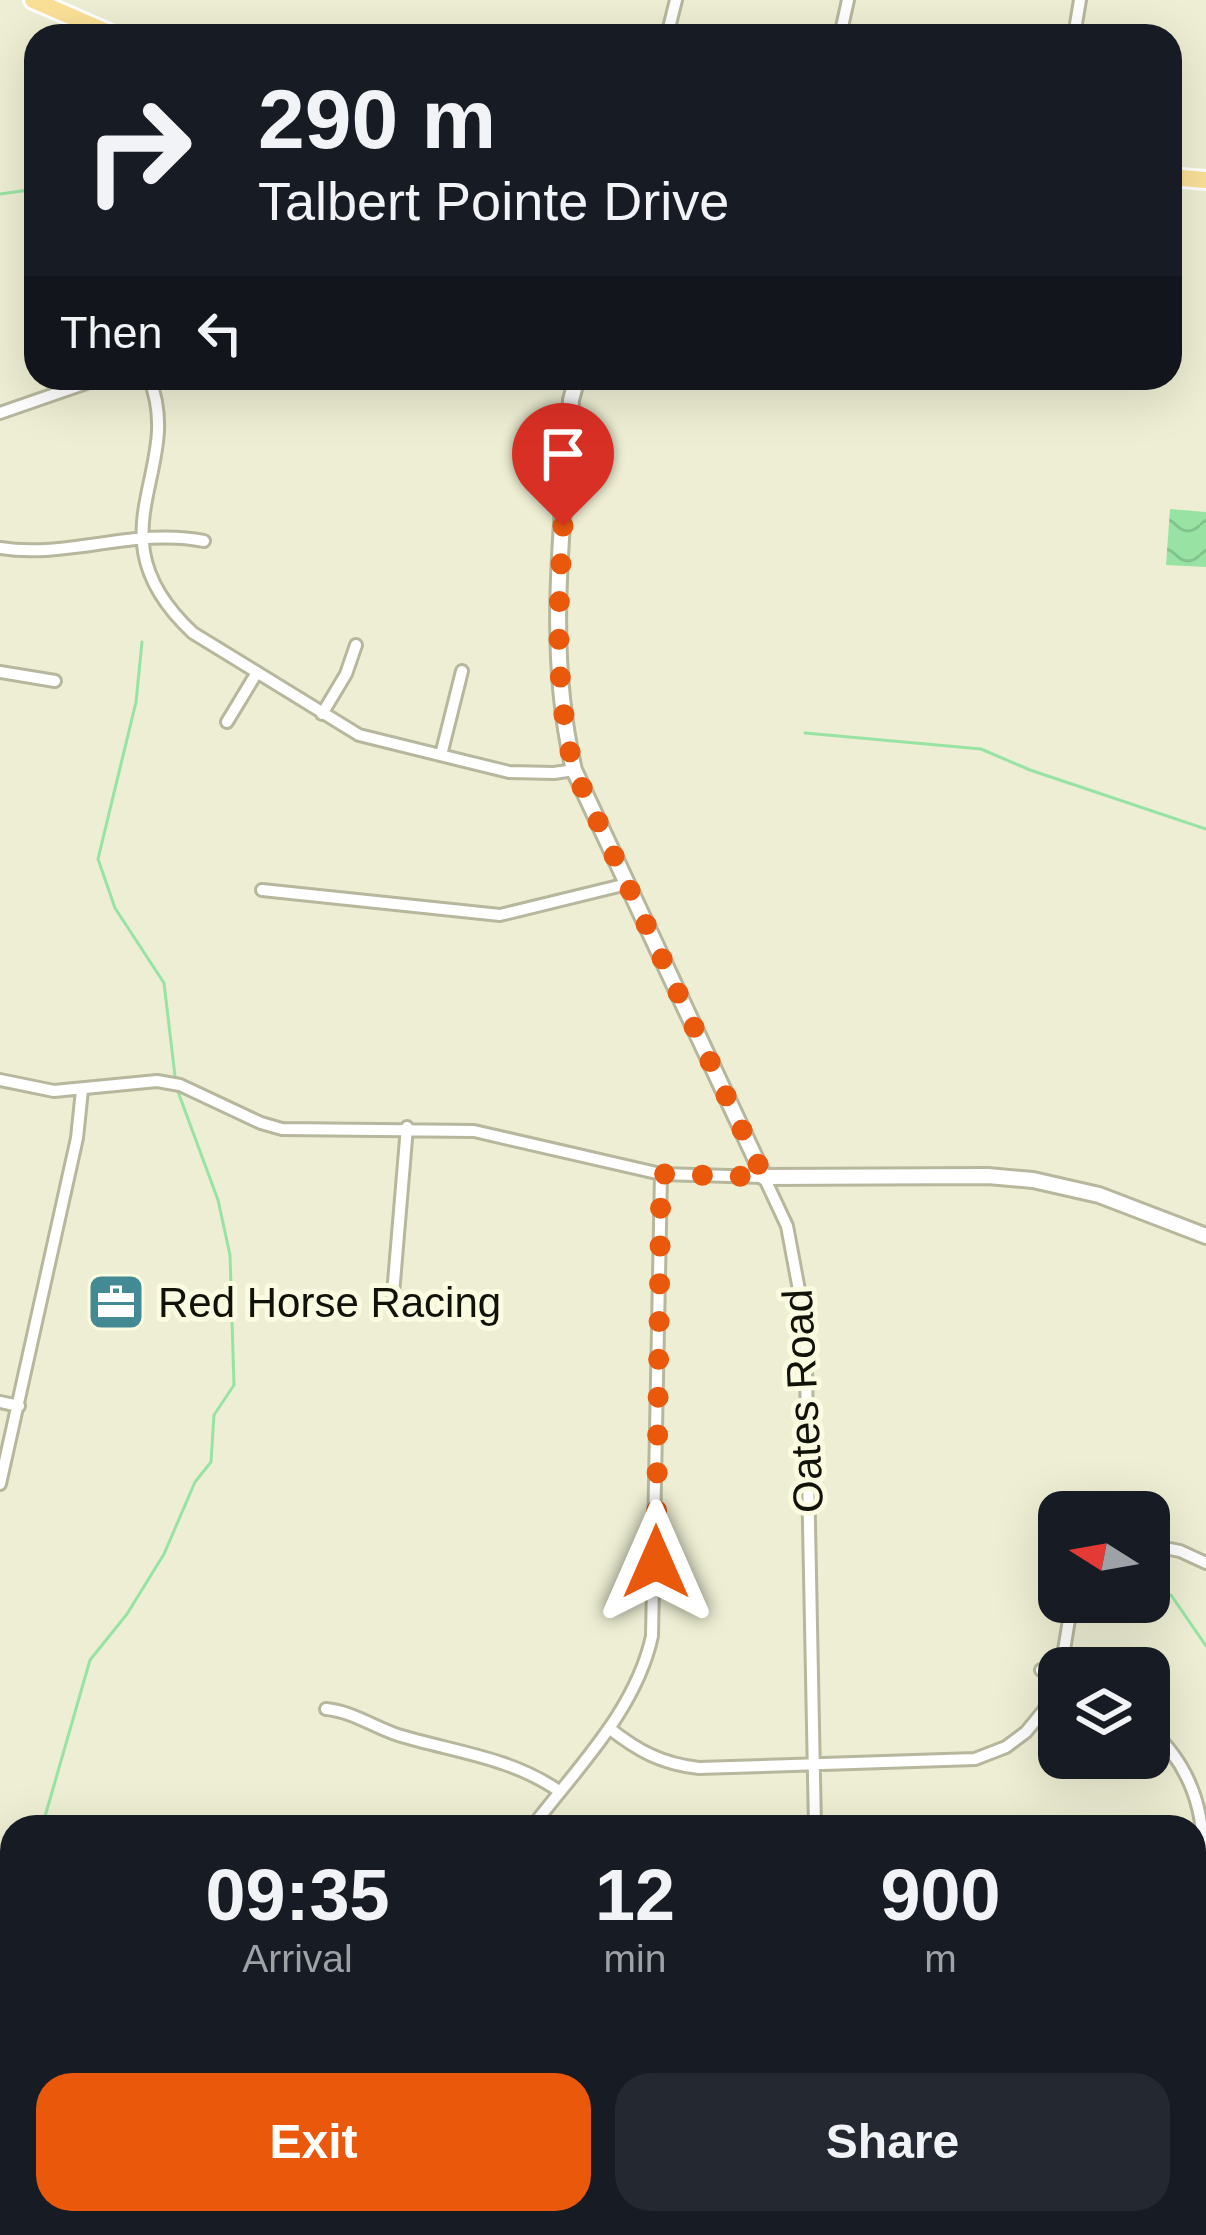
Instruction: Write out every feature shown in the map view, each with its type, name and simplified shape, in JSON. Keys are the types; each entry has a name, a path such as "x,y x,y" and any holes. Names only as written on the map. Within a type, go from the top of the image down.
{"main road":[{"path":"40,1 90,24"}],"street":[{"path":"0,412 65,390"},
{"path":"151,390 158,422 144,494 142,539 153,581 171,611 193,633 359,735 509,772 574,770"},
{"name":"Oates Road","path":"574,390 556,646 560,712 574,770 787,1226 806,1322 814,1815"},
{"path":"0,548 26,550 165,536 204,541"},
{"path":"322,714 346,674 356,645"},
{"path":"441,755 462,671"},
{"path":"0,672 55,681"},
{"path":"226,722 256,674"},
{"path":"262,890 500,915 627,884"},
{"path":"0,1080 53,1090 157,1081 201,1093 261,1124 282,1129 474,1131 661,1174 1033,1180 1099,1195 1206,1236"},
{"path":"0,1484 80,1125 82,1090"},
{"path":"392,1306 407,1127"},
{"path":"541,1815 609,1728 642,1675 655,1612 661,1174"},
{"path":"0,1402 19,1406"},
{"path":"1170,1549 1206,1563"},
{"path":"326,1709 394,1734 521,1768 560,1791"},
{"path":"609,1728 638,1751 664,1763 699,1768 814,1766 975,1759 1006,1747 1038,1716"},
{"path":"1170,1751 1183,1766 1199,1815"}],"water":[{"path":"1170,509 1206,512 1206,567 1166,565"}],"waterway":[{"path":"0,194 24,191"},
{"path":"142,642 136,702 98,859 115,908 164,983 175,1076"},
{"path":"805,733 981,749 1206,829"},
{"path":"45,1815 90,1660 127,1614 164,1554 195,1482 211,1462 214,1415 234,1385 230,1255 218,1200 177,1089"},
{"path":"1171,1595 1206,1646"}],"place":[{"name":"Red Horse Racing","path":"116,1302"}],"route":[{"path":"563,526 556,646 560,712 574,770 764,1177 661,1174 656,1562"}]}
